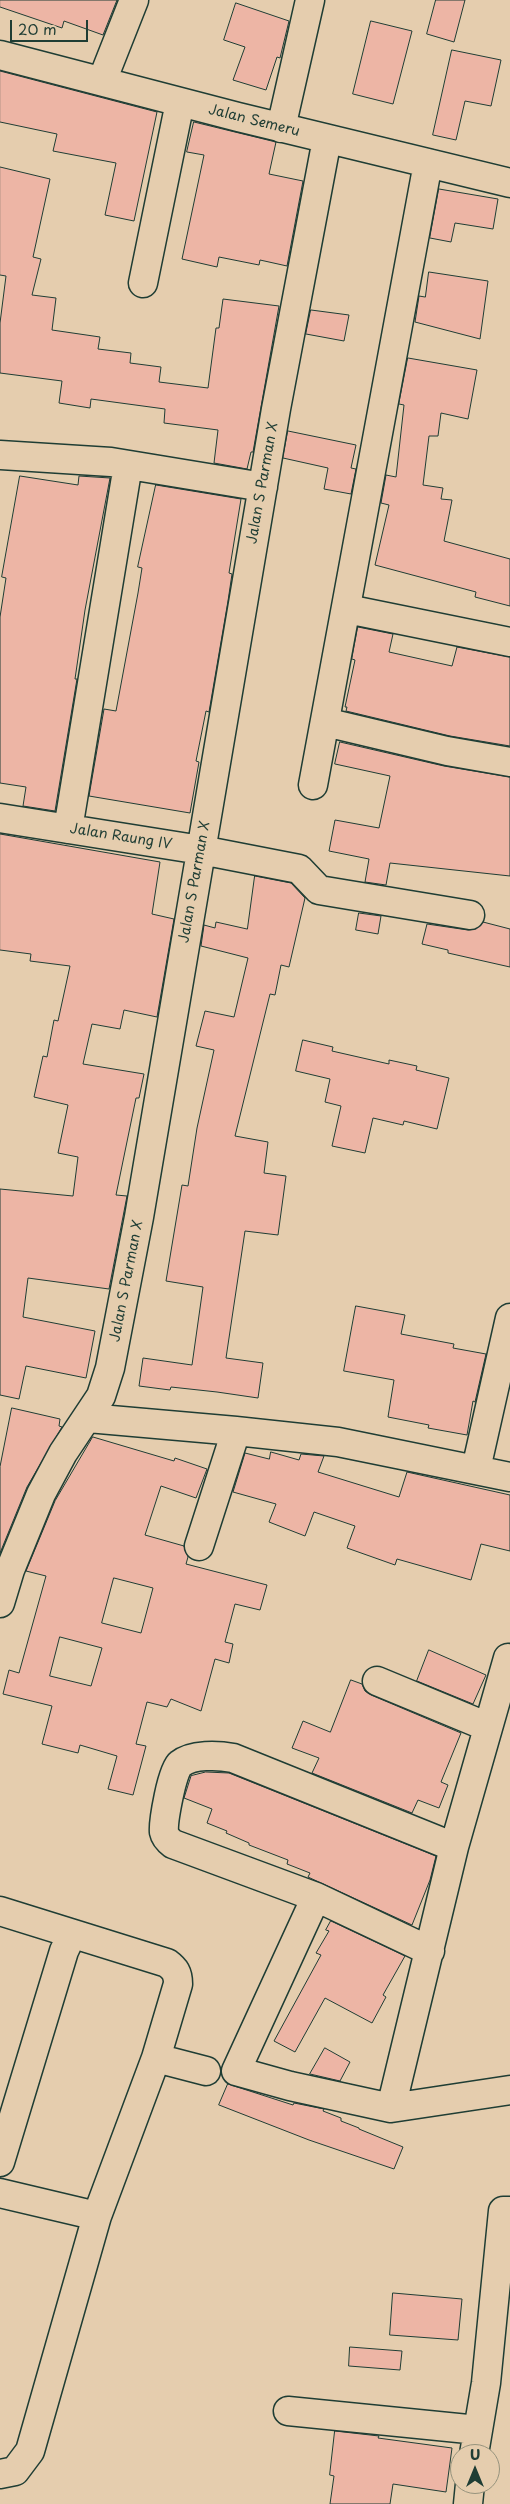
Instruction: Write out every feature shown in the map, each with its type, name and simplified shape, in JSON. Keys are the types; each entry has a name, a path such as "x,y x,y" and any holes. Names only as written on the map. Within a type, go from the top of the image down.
{"street":[{"path":"102,81 134,0"},
{"path":"281,128 310,0"},
{"name":"Jalan Semeru","path":"0,55 281,128 510,183"},
{"path":"143,283 180,102"},
{"name":"Jalan S Parman X","path":"0,1603 10,1570 42,1494 63,1453 101,1396 110,1368 139,1217 262,487 328,139"},
{"path":"314,785 428,163"},
{"path":"0,455 72,459 128,465 262,487"},
{"path":"68,829 128,465"},
{"path":"347,608 510,642"},
{"path":"325,722 447,751 510,762"},
{"name":"Jalan Raung IV","path":"0,818 201,850 300,869 319,890 470,915"},
{"path":"476,1469 510,1318"},
{"path":"88,1418 236,1430 338,1442 510,1477"},
{"path":"199,1546 236,1430"},
{"path":"391,2108 454,1847 508,1658"},
{"path":"377,1681 488,1727"},
{"path":"430,1951 316,1897 174,1844 164,1834 164,1822 175,1771 180,1764 188,1760 218,1756 233,1758 454,1847"},
{"path":"316,1897 236,2071 290,2086 391,2108 510,2090"},
{"path":"0,1911 167,1962 175,1969 178,1984 156,2058 98,2216 30,2452 15,2471 0,2474"},
{"path":"0,2162 61,1960 72,1934"},
{"path":"156,2058 206,2071"},
{"path":"0,2193 98,2216"},
{"path":"288,2411 476,2442 486,2383 503,2211 510,2211"}],"building":[{"path":"0,0 117,0 103,35 64,21 62,28 0,7"},
{"path":"436,0 465,0 454,42 427,34"},
{"path":"236,3 289,21 280,58 277,57 266,90 233,80 245,47 224,40"},
{"path":"371,21 412,31 393,104 353,94"},
{"path":"452,50 501,60 491,106 465,101 456,140 433,135"},
{"path":"0,71 157,112 134,221 105,215 116,163 53,151 57,134 0,122"},
{"path":"194,122 276,142 269,174 303,181 287,266 260,260 259,265 219,257 217,267 182,259 204,155 187,152"},
{"path":"0,167 50,179 33,257 41,259 32,295 56,298 52,330 100,337 98,349 131,353 130,363 161,367 159,382 208,388 216,328 219,328 223,299 279,306 253,452 251,452 247,469 214,463 218,430 164,423 165,409 91,399 90,408 59,403 62,381 0,373 0,323 6,276 0,275"},
{"path":"439,189 498,199 493,229 455,223 451,242 430,238"},
{"path":"429,272 488,281 480,339 415,322 419,296 425,297"},
{"path":"311,310 349,315 344,341 306,334"},
{"path":"408,358 477,370 468,419 441,413 438,436 429,436 423,485 443,488 441,499 452,500 444,541 510,559 510,606 475,597 476,592 375,565 389,505 381,503 386,475 396,477 404,405 399,404"},
{"path":"288,431 356,445 351,468 356,469 351,494 324,489 328,468 283,458"},
{"path":"20,476 78,485 79,476 110,478 85,610 75,679 77,679 55,811 23,806 26,787 0,783 0,617 6,578 2,577"},
{"path":"156,485 241,499 229,573 232,574 228,601 209,712 206,711 196,761 199,762 190,813 89,796 104,709 116,711 142,568 138,567"},
{"path":"358,627 393,634 389,652 452,666 457,647 510,657 510,746 450,736 346,711 347,707 345,707 355,660 352,659"},
{"path":"340,742 444,766 510,777 510,876 390,863 386,885 365,882 369,859 329,851 335,820 379,828 390,776 335,764"},
{"path":"0,834 160,862 152,914 174,919 157,1017 124,1010 120,1029 92,1024 83,1064 144,1074 139,1098 136,1098 116,1195 127,1196 109,1289 28,1278 23,1317 95,1331 86,1378 26,1366 19,1399 0,1395 0,1189 73,1196 78,1157 58,1153 68,1105 34,1097 43,1056 47,1057 54,1020 58,1021 70,966 30,961 31,954 0,950"},
{"path":"255,876 291,883 305,898 289,967 281,965 275,995 270,994 235,1136 268,1142 264,1173 286,1176 278,1235 245,1231 226,1358 263,1363 258,1398 171,1387 170,1390 139,1386 143,1358 192,1365 203,1287 166,1281 182,1185 188,1186 197,1128 214,1050 196,1046 205,1011 234,1017 248,958 201,946 204,925 215,928 216,922 247,929"},
{"path":"359,913 381,916 378,934 356,930"},
{"path":"483,922 510,929 510,967 448,953 448,950 422,944 427,924 468,930 476,929"},
{"path":"303,1040 333,1047 332,1051 389,1064 389,1060 417,1066 416,1070 449,1078 437,1129 404,1121 403,1125 373,1118 365,1153 332,1146 341,1106 325,1102 330,1079 296,1071"},
{"path":"356,1306 405,1315 401,1334 454,1344 453,1348 486,1354 475,1402 473,1401 467,1435 428,1428 429,1425 388,1417 394,1380 344,1371"},
{"path":"12,1408 60,1419 59,1426 62,1427 27,1487 0,1553 0,1467"},
{"path":"93,1437 174,1461 175,1458 207,1469 196,1498 161,1486 145,1535 184,1546 188,1557 186,1564 267,1585 260,1610 235,1604 225,1642 233,1644 229,1663 215,1659 201,1711 171,1699 167,1707 147,1702 136,1744 146,1746 133,1795 108,1789 117,1756 80,1745 78,1753 42,1744 52,1706 3,1694 9,1670 19,1673 46,1576 26,1571 55,1501","holes":["114,1578 153,1588 141,1633 102,1623","60,1637 102,1648 91,1686 50,1676"]},
{"path":"271,1452 299,1460 301,1454 324,1456 318,1472 399,1497 407,1472 510,1495 510,1551 481,1544 471,1580 397,1559 395,1565 347,1548 355,1526 314,1512 305,1536 269,1522 276,1504 233,1492 245,1453 269,1459"},
{"path":"429,1650 486,1675 473,1704 417,1681"},
{"path":"351,1680 362,1684 365,1691 371,1695 461,1733 441,1782 448,1785 439,1808 418,1800 412,1813 312,1773 319,1758 292,1748 303,1721 330,1732"},
{"path":"206,1772 229,1773 436,1856 430,1880 412,1925 308,1877 310,1873 287,1864 288,1860 249,1845 249,1843 226,1833 227,1831 207,1823 212,1809 184,1798 191,1776"},
{"path":"331,1921 405,1956 383,1995 386,1997 372,2023 325,1998 295,2052 274,2041 321,1955 316,1953 329,1931 326,1930"},
{"path":"325,2048 350,2062 340,2081 310,2074"},
{"path":"228,2084 293,2105 294,2103 324,2109 323,2111 341,2118 341,2121 403,2147 394,2169 309,2140 219,2105"},
{"path":"393,2293 462,2299 458,2340 390,2335"},
{"path":"350,2347 402,2351 400,2370 349,2366"},
{"path":"335,2431 450,2448 446,2492 393,2484 390,2504 330,2504 334,2476 330,2475"}]}
